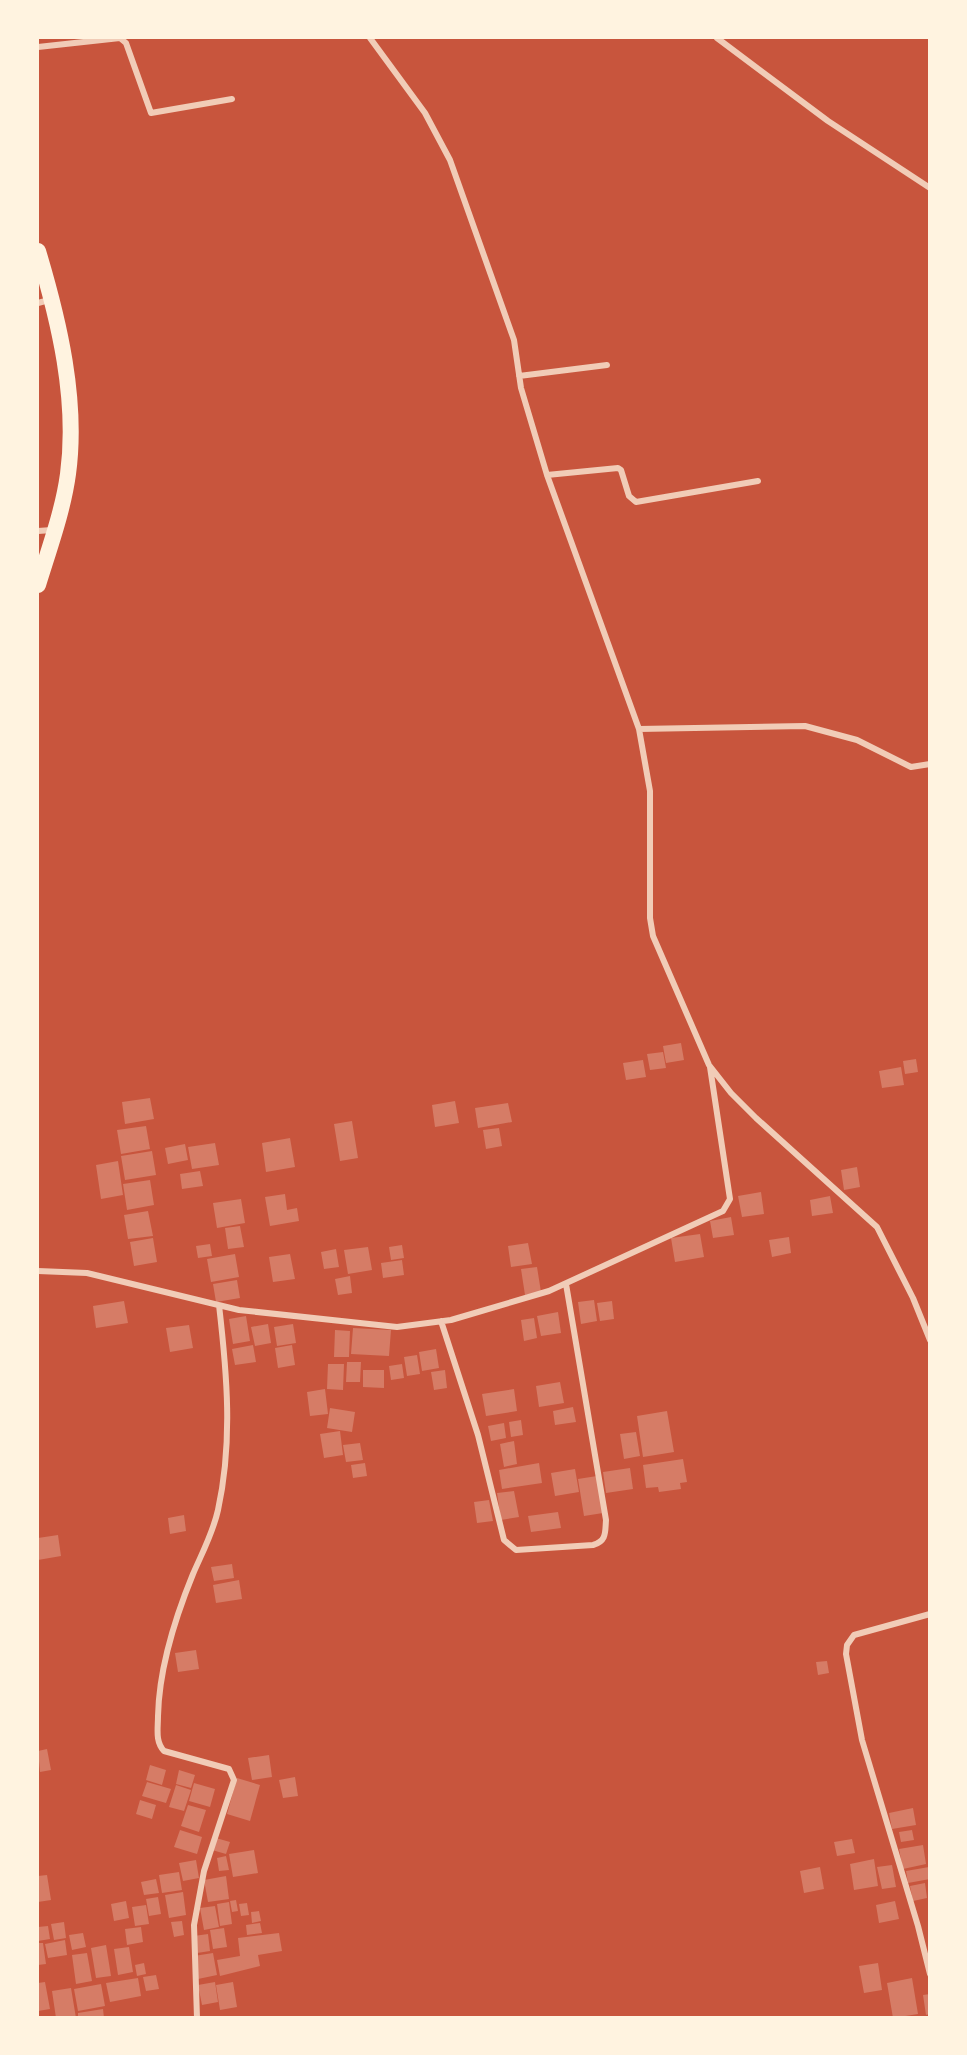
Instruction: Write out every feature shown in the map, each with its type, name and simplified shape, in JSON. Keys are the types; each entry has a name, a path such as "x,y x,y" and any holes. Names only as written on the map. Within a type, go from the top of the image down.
{"highway":[{"path":"38,251 45,301 65,374 72,441 68,476 46,531 38,585"}],"street":[{"path":"38,47 120,38 126,43 151,113 232,99"},
{"path":"38,1271 87,1273 219,1305 397,1327 441,1321 549,1292 723,1211 730,1199 709,1065 653,936 650,918 650,791 639,729 547,475 519,376 514,340 450,160 425,113 370,38"},
{"path":"717,38 828,121 930,188"},
{"path":"519,376 607,365"},
{"path":"547,475 618,468 621,470 629,496 636,502 758,481"},
{"path":"639,729 805,726 856,740 911,767 930,764"},
{"path":"709,1065 731,1093 756,1118 877,1227 913,1298 930,1340"},
{"path":"441,1321 478,1435 504,1540 516,1550 601,1543 605,1537 606,1520 566,1284"},
{"path":"197,2018 194,1925 204,1871 234,1780 229,1769 164,1751 158,1739 159,1695 171,1639 193,1574 209,1541 218,1510 226,1454 228,1407 219,1305"},
{"path":"930,1614 854,1635 847,1645 846,1654 862,1740 918,1926 930,1974"}],"building":[{"path":"681,1043 684,1060 666,1063 663,1046"},
{"path":"663,1052 666,1068 650,1070 647,1054"},
{"path":"916,1059 918,1072 905,1074 903,1061"},
{"path":"643,1060 646,1077 626,1080 623,1063"},
{"path":"901,1067 904,1085 882,1088 879,1071"},
{"path":"150,1098 154,1119 125,1124 122,1102"},
{"path":"455,1101 459,1123 435,1127 432,1105"},
{"path":"508,1103 512,1122 478,1128 475,1108"},
{"path":"352,1121 358,1158 340,1161 334,1124"},
{"path":"146,1126 150,1149 121,1154 117,1130"},
{"path":"499,1128 502,1146 486,1149 483,1130"},
{"path":"290,1138 295,1167 266,1172 262,1143"},
{"path":"215,1143 219,1165 192,1169 188,1147"},
{"path":"185,1144 188,1160 168,1164 165,1148"},
{"path":"152,1151 156,1175 125,1180 121,1156"},
{"path":"118,1161 123,1195 101,1199 96,1165"},
{"path":"857,1167 860,1187 844,1190 841,1170"},
{"path":"200,1171 203,1186 182,1189 180,1174"},
{"path":"150,1180 154,1205 127,1210 123,1184"},
{"path":"761,1192 764,1214 742,1217 738,1196"},
{"path":"285,1194 287,1210 297,1208 299,1221 270,1226 265,1197"},
{"path":"830,1196 833,1213 812,1216 810,1200"},
{"path":"241,1199 245,1223 217,1228 213,1203"},
{"path":"148,1211 153,1236 128,1239 124,1215"},
{"path":"731,1217 734,1235 713,1238 710,1221"},
{"path":"240,1226 244,1247 228,1249 225,1228"},
{"path":"700,1234 704,1257 675,1262 671,1238"},
{"path":"789,1237 791,1253 772,1257 769,1240"},
{"path":"153,1238 157,1262 134,1266 130,1242"},
{"path":"528,1243 532,1264 511,1267 508,1246"},
{"path":"210,1244 212,1256 198,1258 196,1246"},
{"path":"402,1245 404,1258 391,1260 389,1247"},
{"path":"368,1247 372,1270 348,1274 344,1250"},
{"path":"336,1249 339,1267 324,1269 321,1252"},
{"path":"235,1254 239,1277 211,1282 207,1259"},
{"path":"290,1254 295,1279 273,1282 269,1257"},
{"path":"402,1260 404,1275 383,1278 381,1263"},
{"path":"537,1267 541,1292 525,1295 521,1269"},
{"path":"350,1276 352,1293 338,1295 335,1279"},
{"path":"237,1280 240,1298 216,1302 213,1284"},
{"path":"594,1300 597,1321 581,1324 578,1302"},
{"path":"124,1301 128,1323 96,1328 93,1306"},
{"path":"612,1301 614,1319 600,1321 597,1303"},
{"path":"558,1312 561,1333 541,1336 537,1316"},
{"path":"246,1316 250,1341 233,1344 229,1319"},
{"path":"534,1318 537,1338 524,1341 521,1320"},
{"path":"268,1324 271,1343 255,1346 251,1327"},
{"path":"293,1324 296,1343 277,1346 274,1327"},
{"path":"189,1325 193,1348 170,1352 166,1328"},
{"path":"353,1328 391,1330 389,1356 351,1354"},
{"path":"335,1330 350,1331 349,1357 334,1357"},
{"path":"253,1345 256,1362 235,1365 232,1349"},
{"path":"292,1345 295,1365 278,1368 275,1348"},
{"path":"436,1349 439,1368 422,1371 419,1352"},
{"path":"417,1355 420,1374 407,1376 404,1357"},
{"path":"347,1362 361,1362 360,1382 346,1382"},
{"path":"328,1364 344,1364 343,1390 327,1389"},
{"path":"402,1364 404,1378 391,1380 389,1366"},
{"path":"363,1370 384,1370 384,1388 363,1387"},
{"path":"445,1370 447,1388 434,1390 431,1372"},
{"path":"560,1382 564,1403 539,1407 536,1386"},
{"path":"325,1389 328,1414 310,1416 307,1392"},
{"path":"514,1389 517,1411 486,1416 482,1394"},
{"path":"573,1407 576,1422 555,1425 553,1411"},
{"path":"330,1408 355,1412 352,1432 327,1428"},
{"path":"667,1411 674,1452 643,1457 637,1416"},
{"path":"521,1420 523,1435 511,1437 509,1422"},
{"path":"504,1423 506,1438 491,1441 488,1426"},
{"path":"340,1431 343,1455 324,1458 320,1434"},
{"path":"636,1432 640,1456 624,1459 620,1434"},
{"path":"514,1441 517,1464 504,1467 500,1444"},
{"path":"360,1443 363,1460 346,1462 343,1445"},
{"path":"683,1459 687,1482 680,1483 681,1489 659,1492 658,1487 646,1488 643,1465"},
{"path":"365,1463 367,1476 353,1478 351,1465"},
{"path":"539,1463 542,1483 502,1489 499,1470"},
{"path":"630,1468 633,1489 606,1493 603,1472"},
{"path":"575,1469 579,1492 555,1496 551,1473"},
{"path":"597,1476 603,1513 584,1516 578,1479"},
{"path":"514,1491 519,1517 501,1520 497,1493"},
{"path":"489,1500 493,1521 477,1523 474,1502"},
{"path":"558,1512 561,1528 531,1532 528,1516"},
{"path":"184,1515 186,1531 170,1534 168,1518"},
{"path":"58,1535 61,1556 38,1560 38,1538"},
{"path":"232,1564 234,1578 214,1581 211,1567"},
{"path":"239,1580 242,1599 216,1603 213,1585"},
{"path":"196,1650 199,1669 178,1672 175,1653"},
{"path":"827,1661 829,1673 818,1675 816,1662"},
{"path":"47,1749 51,1770 40,1772 38,1751"},
{"path":"269,1755 272,1777 252,1780 248,1758"},
{"path":"150,1765 166,1770 162,1785 146,1780"},
{"path":"179,1770 195,1775 191,1788 176,1784"},
{"path":"295,1777 298,1796 283,1798 279,1780"},
{"path":"237,1778 260,1785 250,1821 227,1814"},
{"path":"147,1782 171,1789 166,1803 142,1796"},
{"path":"194,1783 215,1789 210,1807 189,1801"},
{"path":"176,1785 191,1790 184,1811 169,1807"},
{"path":"140,1800 156,1805 152,1819 136,1814"},
{"path":"188,1805 206,1810 199,1832 181,1826"},
{"path":"913,1808 916,1825 892,1829 889,1813"},
{"path":"180,1830 202,1837 197,1854 174,1847"},
{"path":"912,1830 914,1840 901,1842 899,1832"},
{"path":"216,1838 230,1842 226,1854 212,1850"},
{"path":"852,1839 855,1853 837,1856 834,1842"},
{"path":"923,1845 926,1864 903,1869 899,1849"},
{"path":"254,1850 258,1873 233,1877 229,1854"},
{"path":"226,1856 229,1870 219,1871 217,1858"},
{"path":"874,1859 878,1886 854,1890 850,1864"},
{"path":"196,1860 199,1878 183,1881 179,1863"},
{"path":"892,1865 896,1887 882,1889 877,1867"},
{"path":"820,1867 824,1889 804,1893 800,1871"},
{"path":"929,1867 930,1879 908,1883 906,1871"},
{"path":"179,1872 182,1890 162,1893 159,1875"},
{"path":"47,1875 51,1900 38,1902 38,1876"},
{"path":"226,1876 229,1899 208,1902 204,1880"},
{"path":"156,1879 159,1893 144,1895 141,1882"},
{"path":"925,1883 927,1898 913,1901 910,1886"},
{"path":"183,1892 186,1915 169,1918 165,1895"},
{"path":"158,1897 161,1914 149,1916 146,1899"},
{"path":"236,1900 238,1911 232,1912 230,1901"},
{"path":"126,1901 129,1918 114,1921 111,1904"},
{"path":"895,1901 899,1919 879,1923 876,1905"},
{"path":"229,1902 232,1924 220,1926 217,1904"},
{"path":"247,1903 249,1915 241,1916 239,1904"},
{"path":"146,1905 149,1924 135,1926 132,1907"},
{"path":"215,1906 219,1927 204,1930 200,1908"},
{"path":"259,1911 261,1921 252,1923 251,1912"},
{"path":"182,1921 184,1935 174,1937 171,1922"},
{"path":"64,1922 66,1938 54,1940 51,1924"},
{"path":"260,1923 262,1933 247,1935 246,1925"},
{"path":"48,1926 50,1939 38,1941 38,1927"},
{"path":"141,1927 143,1942 127,1945 125,1929"},
{"path":"224,1928 227,1947 213,1949 210,1930"},
{"path":"83,1933 86,1947 72,1950 69,1935"},
{"path":"279,1933 282,1951 258,1955 260,1966 220,1976 217,1960 240,1956 238,1938"},
{"path":"208,1934 210,1951 197,1953 194,1936"},
{"path":"65,1940 67,1955 48,1958 45,1944"},
{"path":"38,1943 43,1943 46,1964 38,1965"},
{"path":"106,1945 111,1976 96,1978 91,1948"},
{"path":"129,1947 133,1972 118,1975 114,1949"},
{"path":"87,1953 92,1981 76,1984 72,1955"},
{"path":"213,1953 217,1975 198,1979 194,1956"},
{"path":"144,1963 146,1974 137,1976 135,1965"},
{"path":"878,1963 882,1990 864,1993 859,1966"},
{"path":"156,1975 159,1989 146,1991 143,1977"},
{"path":"138,1978 141,1996 110,2002 106,1983"},
{"path":"912,1978 918,2014 893,2018 887,1983"},
{"path":"45,1982 50,2009 38,2011 38,1983"},
{"path":"215,1982 218,2002 202,2005 198,1985"},
{"path":"233,1982 237,2007 220,2010 216,1985"},
{"path":"101,1984 105,2006 78,2011 74,1989"},
{"path":"71,1988 76,2018 56,2018 52,1991"},
{"path":"930,1994 930,2014 926,2015 923,1995"},
{"path":"103,2009 104,2018 78,2018 78,2013"}]}
